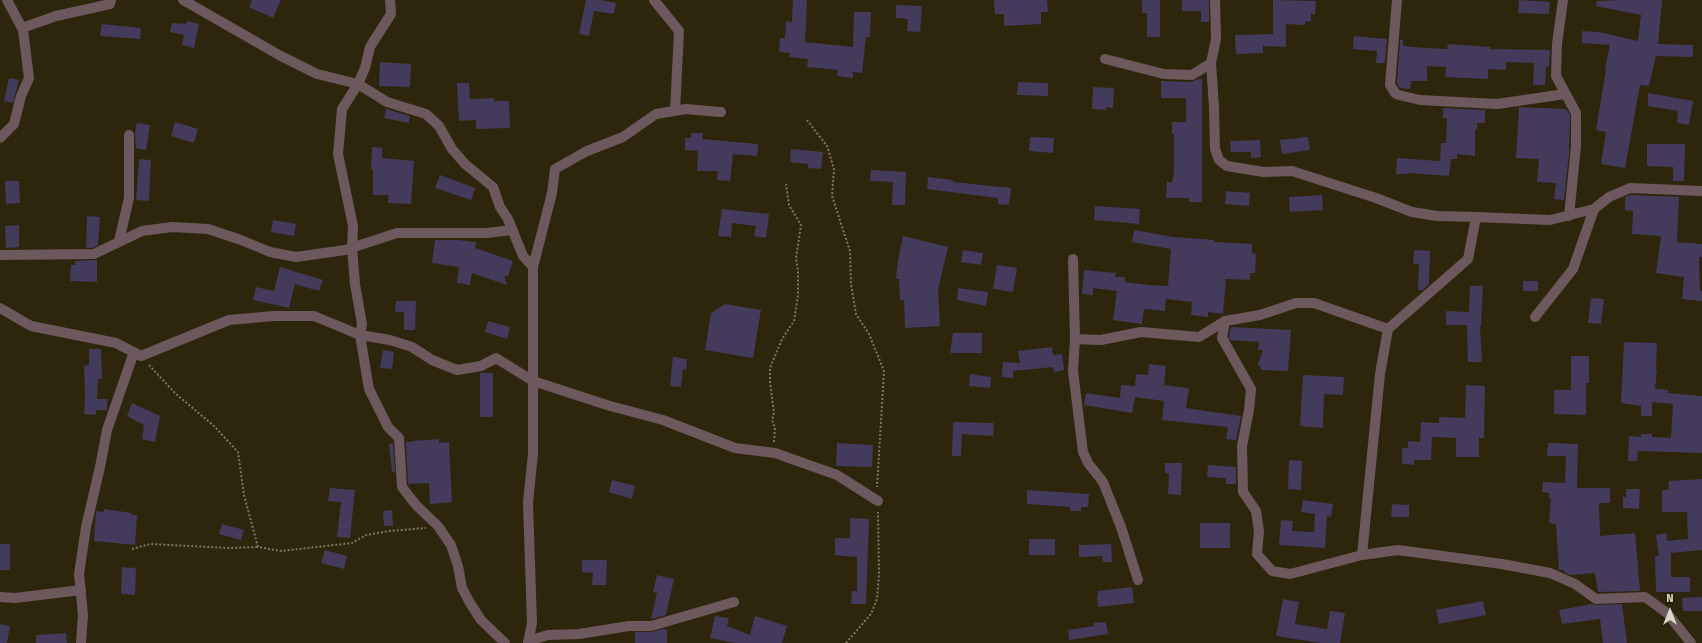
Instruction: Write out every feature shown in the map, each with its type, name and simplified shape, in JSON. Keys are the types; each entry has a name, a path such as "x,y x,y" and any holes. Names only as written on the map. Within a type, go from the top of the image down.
{"street":[{"path":"0,138 14,124 21,96 29,78 22,28 6,0"},
{"path":"22,28 56,16 110,4 111,0"},
{"path":"183,0 280,55 317,74 358,84 387,102 426,114 439,126 452,150 465,164 493,187 500,207 523,256 533,267"},
{"path":"390,0 391,14 370,47 365,68 358,84 342,109 338,154 353,226 352,248 354,284 362,324 360,335 369,389 388,427 399,438 402,488 416,505 438,526 450,545 458,566 462,588 470,603 481,620 505,643"},
{"path":"654,0 679,31 675,111"},
{"path":"1215,0 1216,39 1211,63 1215,149 1219,160 1227,166 1264,172 1292,171 1376,198 1412,212 1437,216 1550,220 1594,209 1609,197 1630,188 1702,191"},
{"path":"1397,0 1390,85 1399,96 1420,100 1497,104 1565,94"},
{"path":"1563,0 1557,44 1556,76 1576,113 1576,146 1569,216"},
{"path":"1105,59 1164,74 1192,75 1211,63"},
{"path":"528,642 532,623 528,503 533,453 533,267 552,193 555,169 587,151 623,137 656,114 686,109 722,112"},
{"path":"119,242 129,198 129,135"},
{"path":"1535,317 1573,269 1594,209"},
{"path":"1362,555 1380,374 1388,328 1468,259 1476,217"},
{"path":"0,255 94,254 142,231 172,227 208,229 270,252 296,257 345,250 397,234 487,233 512,230"},
{"path":"1073,259 1075,339 1073,371 1083,452 1088,463 1103,482 1121,527 1138,580"},
{"path":"1075,339 1100,340 1142,332 1199,337 1226,320 1260,315 1296,303 1314,303 1388,328"},
{"path":"0,308 31,326 116,343 138,354 229,320 273,316 314,316 360,335 390,340 412,347 432,360 457,370 481,366 496,358 533,381 610,406 663,420 734,448 775,453 837,475 878,501"},
{"path":"1226,320 1222,338 1251,389 1249,410 1242,446 1243,492 1256,511 1258,531 1257,554 1272,571 1290,574 1362,555 1398,550 1494,563 1550,573 1575,584 1596,599 1645,597 1667,613 1691,643"},
{"path":"81,643 83,615 79,574 86,527 107,430 138,354"},
{"path":"0,597 15,598 81,590"},
{"path":"528,642 548,635 579,634 628,626 651,626 734,602"}],"path":[{"path":"807,120 827,146 834,169 832,196 850,251 851,284 856,314 869,334 884,371 877,484 879,574 877,599 871,614 846,643"},
{"path":"775,453 775,428 772,420 774,413 770,382 770,368 782,339 794,321 798,271 796,258 801,225 789,205 786,184"},
{"path":"138,354 176,394 214,426 238,452 244,495 258,547"},
{"path":"132,549 150,544 229,548 258,547 280,551 352,543 366,535 389,531 418,530 438,526"}],"building":[{"path":"252,0 281,0 273,18 249,7"},
{"path":"586,0 601,0 616,3 614,14 594,11 589,36 579,34"},
{"path":"793,0 807,0 805,42 853,47 854,12 871,12 870,37 866,37 862,73 853,72 853,78 837,76 838,70 807,67 808,59 789,57 790,53 779,52 780,38 785,38 786,21 792,22"},
{"path":"994,0 1047,0 1048,12 1041,12 1041,24 1004,26 1004,14 995,14"},
{"path":"1142,0 1160,0 1160,37 1147,37 1147,13 1142,13"},
{"path":"1182,0 1209,0 1209,22 1201,22 1201,11 1182,11"},
{"path":"1273,0 1316,1 1315,14 1311,14 1311,22 1305,21 1305,25 1286,24 1286,47 1263,46 1263,53 1236,54 1235,35 1273,34"},
{"path":"1519,0 1550,2 1549,14 1518,13"},
{"path":"1662,0 1658,44 1693,45 1693,57 1656,56 1649,86 1640,85 1625,168 1601,164 1606,132 1596,130 1610,45 1582,43 1582,31 1599,32 1638,41 1641,15 1596,6 1597,1"},
{"path":"896,5 922,6 920,32 907,31 908,19 896,18"},
{"path":"187,21 199,24 194,48 182,45 184,35 170,32 172,23 186,24"},
{"path":"102,24 141,28 140,39 100,36"},
{"path":"1354,36 1387,39 1385,63 1376,63 1377,51 1353,49"},
{"path":"1400,40 1403,40 1403,46 1425,48 1447,49 1448,44 1490,47 1490,49 1550,50 1549,67 1546,67 1545,85 1533,85 1534,63 1506,62 1506,70 1488,69 1488,79 1445,77 1446,67 1427,66 1427,81 1411,81 1410,89 1400,88 1397,83"},
{"path":"380,62 411,64 410,87 379,86"},
{"path":"9,78 19,80 13,103 4,101"},
{"path":"1202,79 1202,202 1189,202 1189,198 1166,198 1167,182 1172,182 1174,173 1174,134 1172,134 1172,122 1186,122 1186,98 1161,98 1161,81 1192,82"},
{"path":"1018,82 1048,83 1048,96 1017,95"},
{"path":"457,83 469,83 470,99 494,98 494,101 509,101 510,128 476,129 476,120 459,121"},
{"path":"1093,87 1114,88 1113,108 1106,107 1106,110 1092,109"},
{"path":"1648,93 1693,101 1689,125 1677,123 1678,111 1648,106"},
{"path":"1519,107 1566,109 1570,115 1569,153 1564,200 1554,199 1556,183 1537,182 1539,159 1516,158"},
{"path":"1443,108 1485,110 1485,123 1477,123 1477,129 1475,129 1475,156 1457,154 1457,159 1451,159 1449,176 1408,173 1396,174 1397,158 1440,161 1441,143 1446,143 1447,118 1443,118"},
{"path":"386,109 410,116 409,123 384,118"},
{"path":"175,122 198,129 194,143 171,136"},
{"path":"137,123 150,125 146,150 136,148 135,133"},
{"path":"691,133 703,133 702,139 758,144 757,156 733,154 730,181 717,180 718,171 697,171 698,151 685,150 685,138 691,138"},
{"path":"1030,137 1054,138 1053,153 1029,151"},
{"path":"1308,137 1310,150 1282,154 1280,140"},
{"path":"1260,140 1261,157 1251,158 1251,152 1231,152 1230,141"},
{"path":"1647,144 1685,144 1684,181 1673,181 1673,167 1647,166"},
{"path":"372,147 382,148 382,158 414,161 411,204 388,203 389,195 373,195 373,169 371,169"},
{"path":"791,149 823,152 821,169 808,168 808,164 790,162"},
{"path":"139,159 151,160 149,201 136,200"},
{"path":"871,170 906,172 905,205 892,205 893,182 870,181"},
{"path":"440,175 475,188 471,200 435,188"},
{"path":"928,177 953,180 953,182 1011,188 1009,205 998,204 998,198 927,189"},
{"path":"5,181 19,181 20,203 6,204"},
{"path":"1226,191 1250,193 1249,206 1225,204"},
{"path":"1322,195 1323,210 1290,212 1289,197"},
{"path":"1631,195 1679,197 1677,242 1702,244 1702,257 1699,257 1700,291 1702,291 1702,301 1682,299 1684,277 1656,273 1661,236 1632,234 1633,211 1625,210 1625,197"},
{"path":"1095,206 1140,209 1139,224 1094,220"},
{"path":"722,209 769,214 766,238 754,236 756,226 732,223 731,237 718,236"},
{"path":"87,216 100,217 98,245 92,248 86,248"},
{"path":"273,220 296,224 294,236 271,232"},
{"path":"19,225 19,247 6,248 5,226"},
{"path":"1134,230 1173,237 1214,240 1214,242 1252,244 1252,253 1256,254 1255,273 1250,273 1250,280 1226,279 1223,314 1208,312 1208,317 1191,315 1192,302 1166,299 1165,311 1144,309 1142,324 1113,320 1117,291 1093,288 1093,295 1082,294 1084,270 1116,273 1115,277 1125,277 1125,282 1168,286 1171,249 1132,242"},
{"path":"903,236 948,247 938,290 940,326 905,328 904,300 900,300 899,279 896,279"},
{"path":"435,240 476,242 475,248 513,261 508,276 504,276 507,285 472,273 470,285 457,283 459,267 432,263"},
{"path":"963,250 983,253 981,265 961,262"},
{"path":"1414,250 1430,251 1429,284 1423,290 1418,290 1419,264 1413,264"},
{"path":"97,260 97,282 70,281 71,265 75,265 75,261"},
{"path":"997,265 1017,268 1013,292 993,289"},
{"path":"280,267 323,280 319,291 295,284 289,308 253,300 256,287 274,291"},
{"path":"1523,281 1538,281 1538,291 1523,291"},
{"path":"1470,286 1483,286 1480,326 1482,362 1468,362 1467,325 1446,325 1446,311 1469,312"},
{"path":"958,288 988,292 986,306 957,300"},
{"path":"1591,298 1604,299 1601,324 1588,323"},
{"path":"396,301 416,301 415,330 404,330 404,312 395,312"},
{"path":"725,304 761,310 753,358 705,350 711,313"},
{"path":"488,321 510,327 507,339 485,332"},
{"path":"1231,327 1291,330 1288,371 1262,370 1258,364 1263,350 1258,350 1259,342 1230,340 1229,337"},
{"path":"953,333 982,333 982,353 950,353"},
{"path":"1624,342 1657,343 1655,389 1668,390 1668,393 1702,396 1702,453 1638,451 1637,461 1628,461 1629,436 1641,437 1641,434 1652,434 1652,437 1671,438 1673,404 1652,402 1652,416 1641,416 1641,406 1621,403"},
{"path":"1052,347 1053,355 1062,354 1064,370 1054,372 1053,367 1013,371 1013,378 1002,377 1003,362 1020,363 1018,351"},
{"path":"89,349 101,349 102,379 98,379 97,399 107,399 107,410 96,410 96,415 84,414 84,366 89,365"},
{"path":"383,350 394,352 392,369 380,368"},
{"path":"1571,356 1589,356 1589,383 1586,383 1586,415 1554,414 1554,390 1571,390"},
{"path":"673,357 687,359 686,370 683,369 681,387 670,386"},
{"path":"1149,364 1166,366 1164,385 1189,388 1186,408 1241,416 1236,440 1226,439 1228,427 1162,420 1164,401 1135,397 1132,413 1084,405 1086,393 1120,398 1121,385 1135,386 1136,374 1148,375"},
{"path":"480,373 493,373 493,417 480,417"},
{"path":"970,374 991,377 990,388 969,386"},
{"path":"1303,375 1344,377 1343,395 1324,394 1323,428 1300,426"},
{"path":"1466,385 1485,386 1484,438 1479,438 1479,457 1456,457 1456,438 1432,437 1431,460 1414,460 1414,465 1402,464 1402,448 1408,448 1408,441 1420,442 1421,422 1439,423 1439,417 1465,418"},
{"path":"132,403 160,416 155,442 142,439 144,425 127,416"},
{"path":"953,422 994,423 993,436 962,434 961,456 952,456"},
{"path":"439,439 439,443 449,442 452,502 430,504 429,483 408,484 406,442"},
{"path":"393,443 395,472 392,472 389,444"},
{"path":"837,443 873,445 872,467 836,466"},
{"path":"1548,443 1578,444 1577,488 1610,488 1610,503 1599,503 1600,536 1635,533 1640,591 1598,592 1595,573 1570,575 1564,572 1564,570 1559,570 1556,524 1549,523 1551,498 1549,498 1549,493 1542,492 1543,482 1565,483 1566,456 1547,456"},
{"path":"1289,460 1302,461 1301,490 1288,489"},
{"path":"1165,463 1182,463 1181,495 1168,494 1169,474 1165,473"},
{"path":"1208,465 1236,467 1236,484 1226,484 1226,478 1207,477"},
{"path":"1702,479 1702,550 1671,553 1671,577 1690,577 1690,592 1656,592 1655,556 1659,556 1656,535 1666,533 1667,541 1688,539 1687,512 1662,512 1662,490 1668,490 1669,481"},
{"path":"612,480 635,486 632,499 609,492"},
{"path":"330,488 355,490 350,538 337,537 341,502 328,501"},
{"path":"1626,489 1640,489 1639,509 1623,508 1623,497 1626,497"},
{"path":"1027,490 1089,494 1088,507 1081,507 1081,511 1070,511 1070,507 1027,504"},
{"path":"1303,500 1333,504 1331,517 1327,516 1325,548 1279,545 1281,520 1293,521 1292,531 1314,532 1315,514 1301,512"},
{"path":"1392,504 1409,505 1409,517 1391,517"},
{"path":"104,509 137,515 135,545 94,541 96,511 104,512"},
{"path":"392,510 393,526 384,526 383,511"},
{"path":"850,518 869,519 866,604 851,604 852,591 857,591 857,557 835,555 835,538 850,538"},
{"path":"1200,523 1230,523 1230,548 1200,548"},
{"path":"222,524 244,530 241,540 219,534"},
{"path":"1029,539 1055,539 1055,555 1029,555"},
{"path":"0,544 10,544 10,570 0,570"},
{"path":"1111,544 1112,562 1103,562 1102,556 1079,557 1079,545"},
{"path":"325,550 347,556 344,569 321,563"},
{"path":"582,560 607,560 606,585 592,585 593,573 582,572"},
{"path":"122,567 136,568 135,595 121,594"},
{"path":"657,575 674,579 666,615 651,619 657,593 653,592"},
{"path":"1132,587 1134,603 1098,607 1098,591"},
{"path":"1702,597 1702,611 1683,611 1682,598"},
{"path":"1283,599 1299,602 1295,624 1327,629 1330,611 1345,613 1340,643 1321,643 1276,636"},
{"path":"1483,601 1486,615 1439,624 1436,610"},
{"path":"1592,604 1622,604 1627,643 1603,643 1600,619 1562,624 1559,610"},
{"path":"715,616 729,618 727,626 750,635 755,616 787,626 782,643 735,643 710,638"},
{"path":"1106,622 1108,634 1069,640 1068,630 1094,626 1094,623"},
{"path":"0,624 10,626 7,643 0,643"},
{"path":"663,629 667,630 667,643 635,643 635,632 651,632"},
{"path":"66,633 67,643 36,643 36,635"}]}
